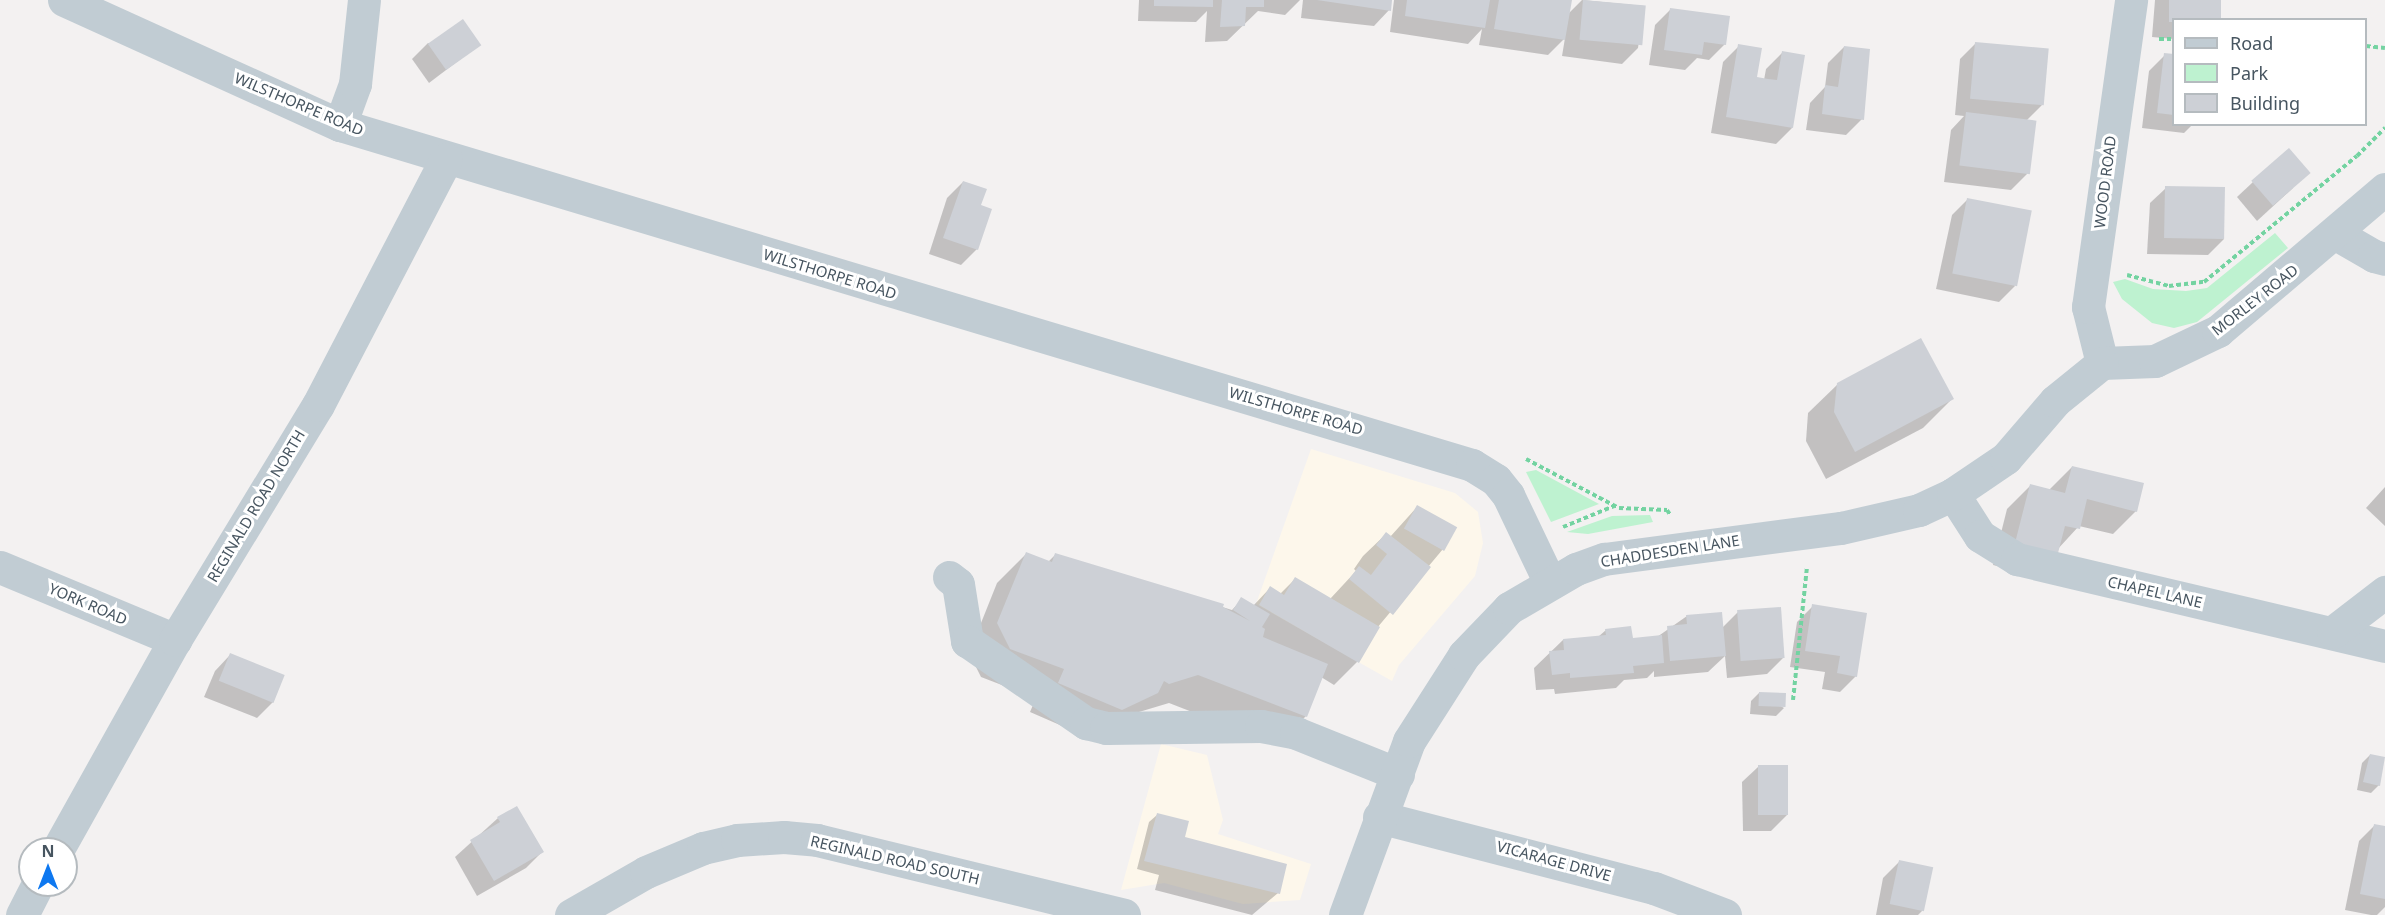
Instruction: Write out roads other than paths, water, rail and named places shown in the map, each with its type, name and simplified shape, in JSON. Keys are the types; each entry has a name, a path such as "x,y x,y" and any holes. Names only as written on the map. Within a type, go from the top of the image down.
{"street":[{"name":"WILSTHORPE ROAD","path":"64,0 340,125 446,159 1472,465 1496,480 1508,495 1532,540 1550,583"},
{"path":"340,125 355,84 364,0"},
{"name":"WOOD ROAD","path":"2102,363 2088,307 2131,0"},
{"name":"REGINALD ROAD NORTH","path":"65,837 175,640 318,405 446,159"},
{"name":"MORLEY ROAD","path":"2102,363 2155,361 2192,346 2234,319 2336,234 2385,189"},
{"path":"2336,234 2374,256 2385,258"},
{"name":"CHADDESDEN LANE","path":"1345,915 1379,817 1398,774 1409,741 1464,655 1509,608 1550,583 1604,560 1692,545 1805,532 1893,518 1953,494 2006,458 2055,401 2102,363"},
{"name":"CHAPEL LANE","path":"1953,494 1980,536 2017,560 2385,646"},
{"name":"YORK ROAD","path":"0,567 175,640"},
{"path":"949,577 958,584 967,641 1086,723 1106,728 1261,726 1311,738 1398,774"},
{"path":"2333,632 2385,592"},
{"name":"VICARAGE DRIVE","path":"1379,817 1654,888 1725,915"},
{"name":"REGINALD ROAD SOUTH","path":"571,915 686,855 737,840 784,837 817,840 1124,915"},
{"path":"22,915 31,897"}]}
